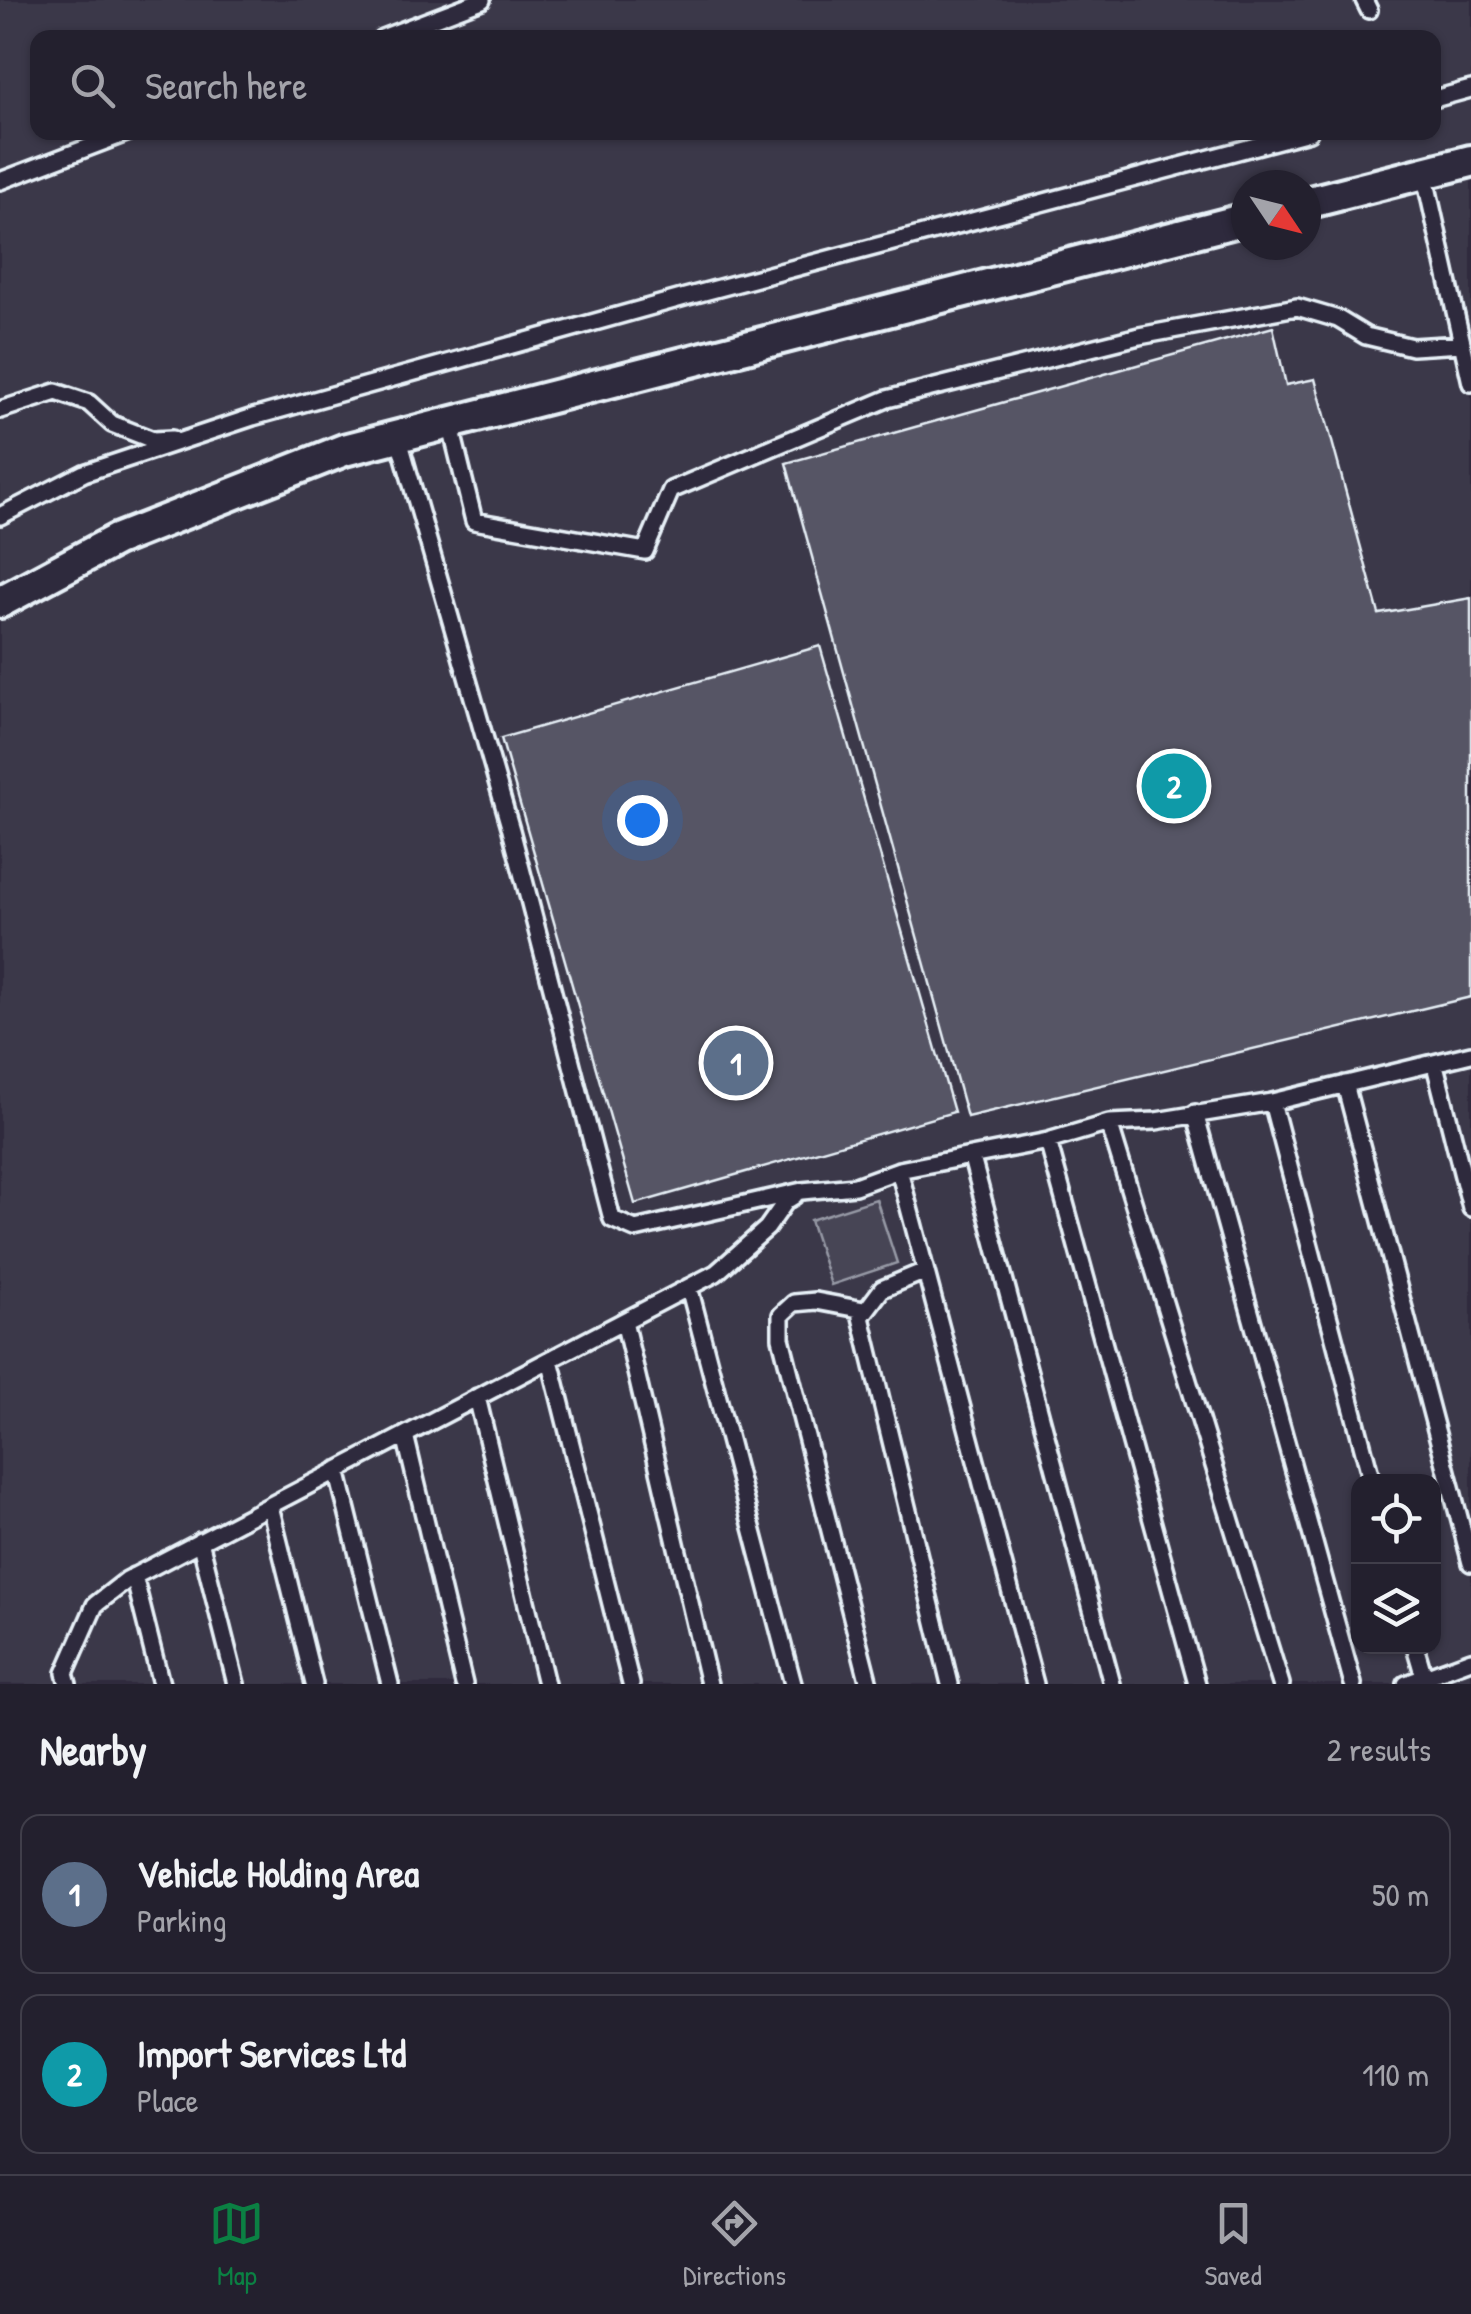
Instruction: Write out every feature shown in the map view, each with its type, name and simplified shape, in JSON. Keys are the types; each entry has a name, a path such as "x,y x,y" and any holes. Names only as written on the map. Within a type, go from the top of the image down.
{"street":[{"path":"1321,200 1471,160"},
{"path":"0,602 116,540 344,450 1231,223"}],"lane":[{"path":"403,30 482,0"},
{"path":"1441,97 1471,89"},
{"path":"0,181 109,140"},
{"path":"0,516 84,473 253,417 666,302 1279,140"},
{"path":"1424,173 1471,383"},
{"path":"450,423 474,521 644,551 671,490 887,399 985,372 1139,336 1297,307 1338,319 1366,336 1412,347 1462,344"},
{"path":"0,410 56,392 89,402 112,424 153,440 186,439"},
{"path":"398,436 511,830 612,1219 635,1229 802,1192 856,1186 900,1170 1048,1141 1109,1123 1156,1121 1272,1102 1471,1054"},
{"path":"1435,1065 1471,1208"},
{"path":"1345,1084 1471,1563"},
{"path":"1272,1102 1370,1474"},
{"path":"1195,1113 1353,1684"},
{"path":"1109,1123 1281,1684"},
{"path":"1048,1141 1197,1684"},
{"path":"972,1158 1112,1684"},
{"path":"900,1170 1035,1684"},
{"path":"68,1684 65,1674 95,1606 134,1576 716,1273 767,1228 786,1202 802,1192"},
{"path":"924,1271 882,1290 860,1317 950,1684"},
{"path":"689,1288 793,1684"},
{"path":"864,1310 816,1301 794,1303 782,1315 781,1338 869,1684"},
{"path":"624,1322 710,1684"},
{"path":"550,1360 631,1684"},
{"path":"477,1398 546,1684"},
{"path":"405,1435 464,1684"},
{"path":"337,1470 390,1684"},
{"path":"270,1506 314,1684"},
{"path":"200,1542 236,1684"},
{"path":"134,1576 161,1684"},
{"path":"1418,1654 1424,1677"},
{"path":"1406,1684 1471,1660"}],"shaded area":[{"path":"0,0 1471,0 1471,1684 0,1684"},
{"path":"876,1199 897,1263 831,1285 810,1220"}],"building":[{"path":"1273,327 1286,385 1315,379 1379,614 1471,598 1471,997 967,1117 786,463"},
{"path":"820,646 954,1112 635,1204 501,738"}],"place":[{"name":"Import Services Ltd","path":"1174,786"},
{"name":"Vehicle Holding Area","path":"736,1063"}]}
